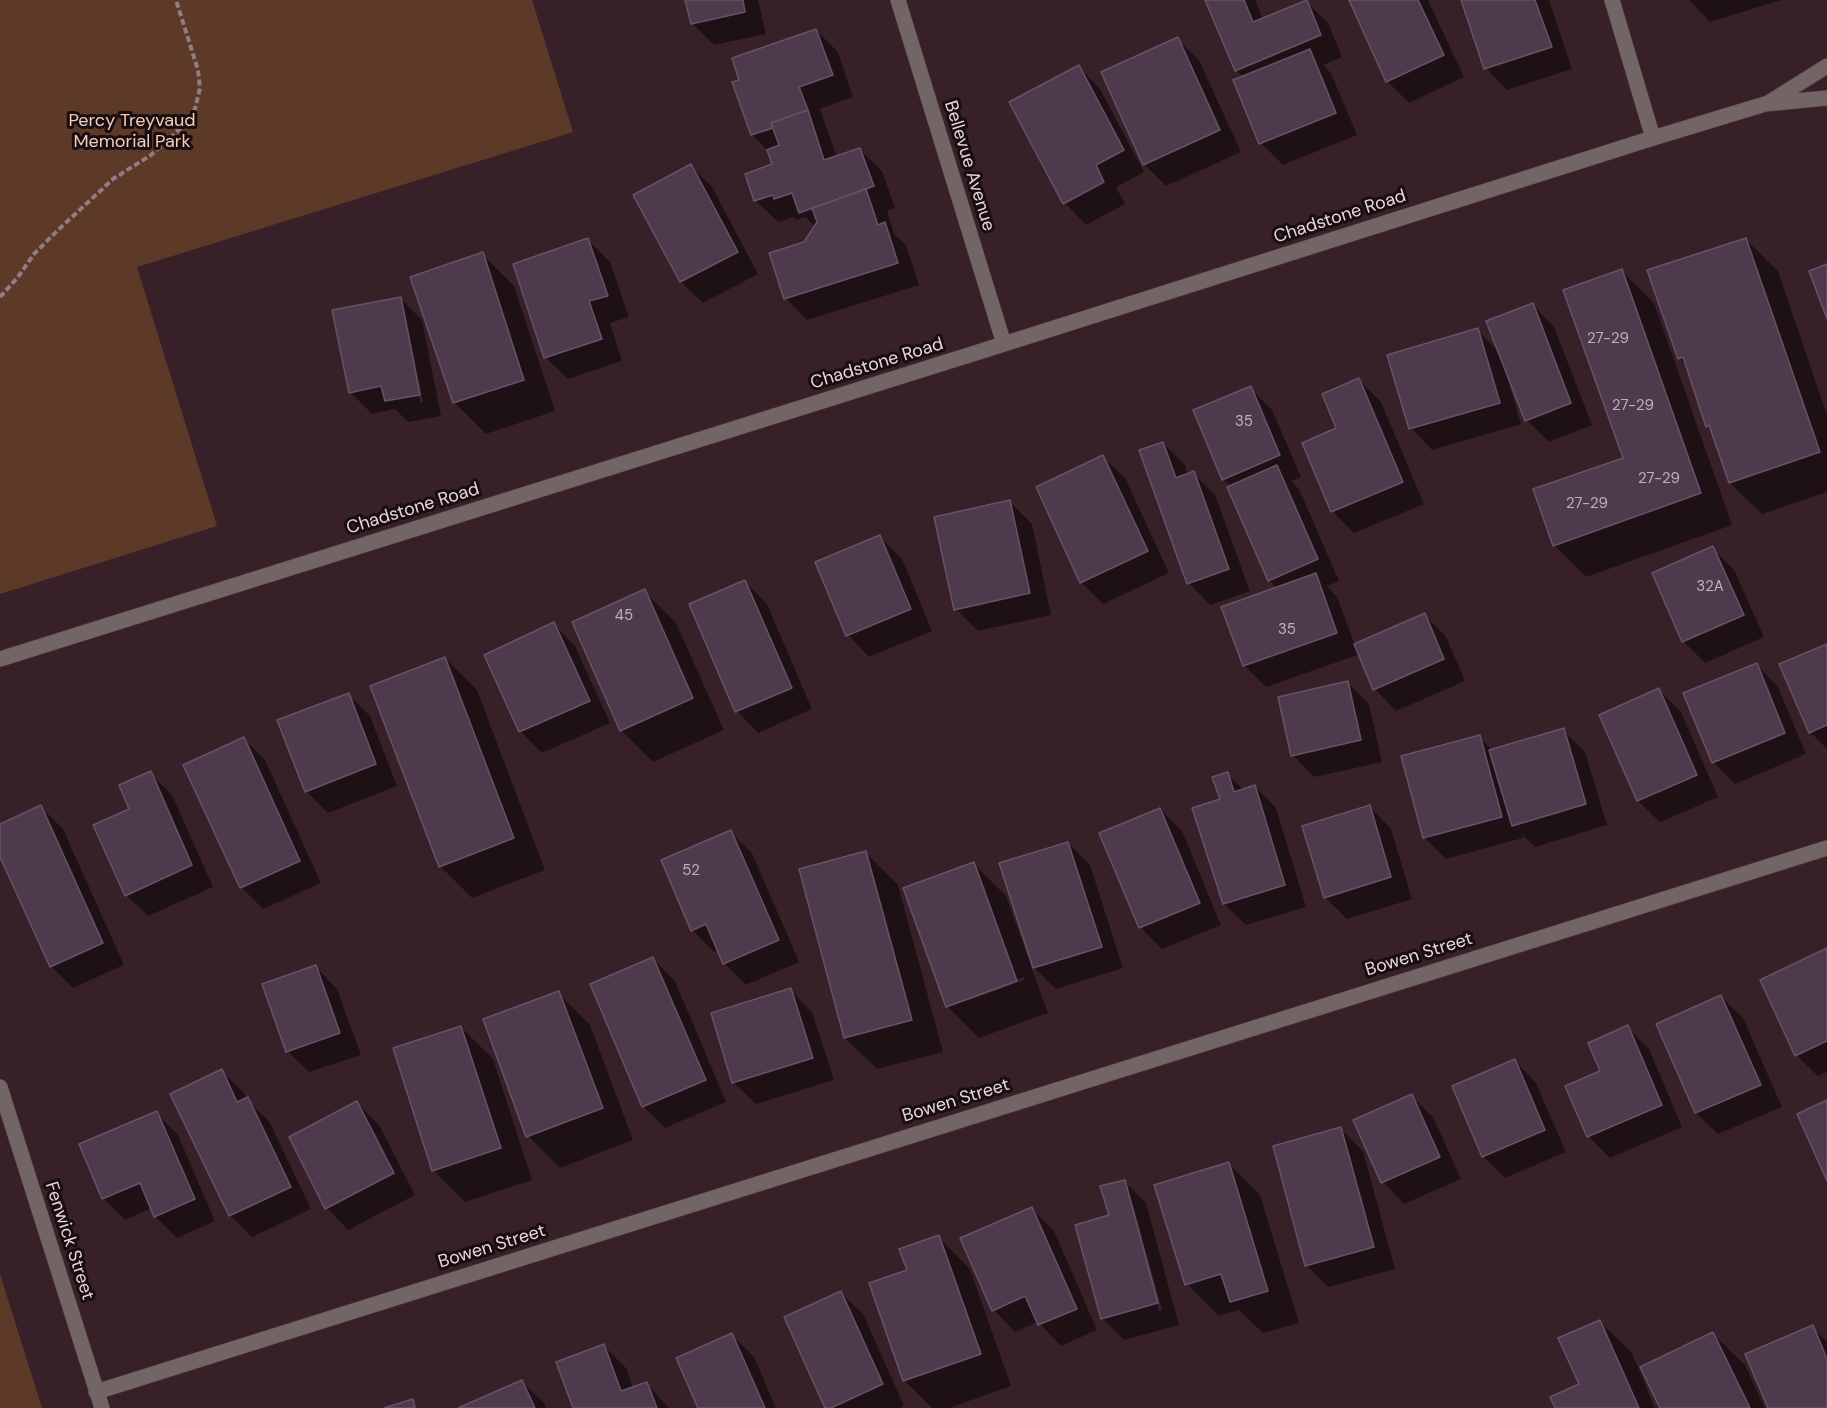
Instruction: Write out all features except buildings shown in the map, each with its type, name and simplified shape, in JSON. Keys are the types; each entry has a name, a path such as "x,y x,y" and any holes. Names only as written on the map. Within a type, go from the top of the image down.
{"street":[{"name":"Bellevue Avenue","path":"897,0 1004,344"},
{"path":"1612,0 1653,138"},
{"name":"Chadstone Road","path":"1765,104 1827,66"},
{"name":"Chadstone Road","path":"0,659 1653,138 1765,104 1827,98"},
{"name":"Bowen Street","path":"96,1392 1827,848"},
{"name":"Fenwick Street","path":"0,1087 102,1408"}],"path":[{"path":"0,297 49,239 113,179 151,155 169,139 186,123 195,109 200,88 198,70 176,0"}],"green space":[{"name":"Percy Treyvaud Memorial Park","path":"0,0 532,0 573,132 137,267 217,526 0,594"},
{"path":"0,1274 42,1408 0,1408"}]}
